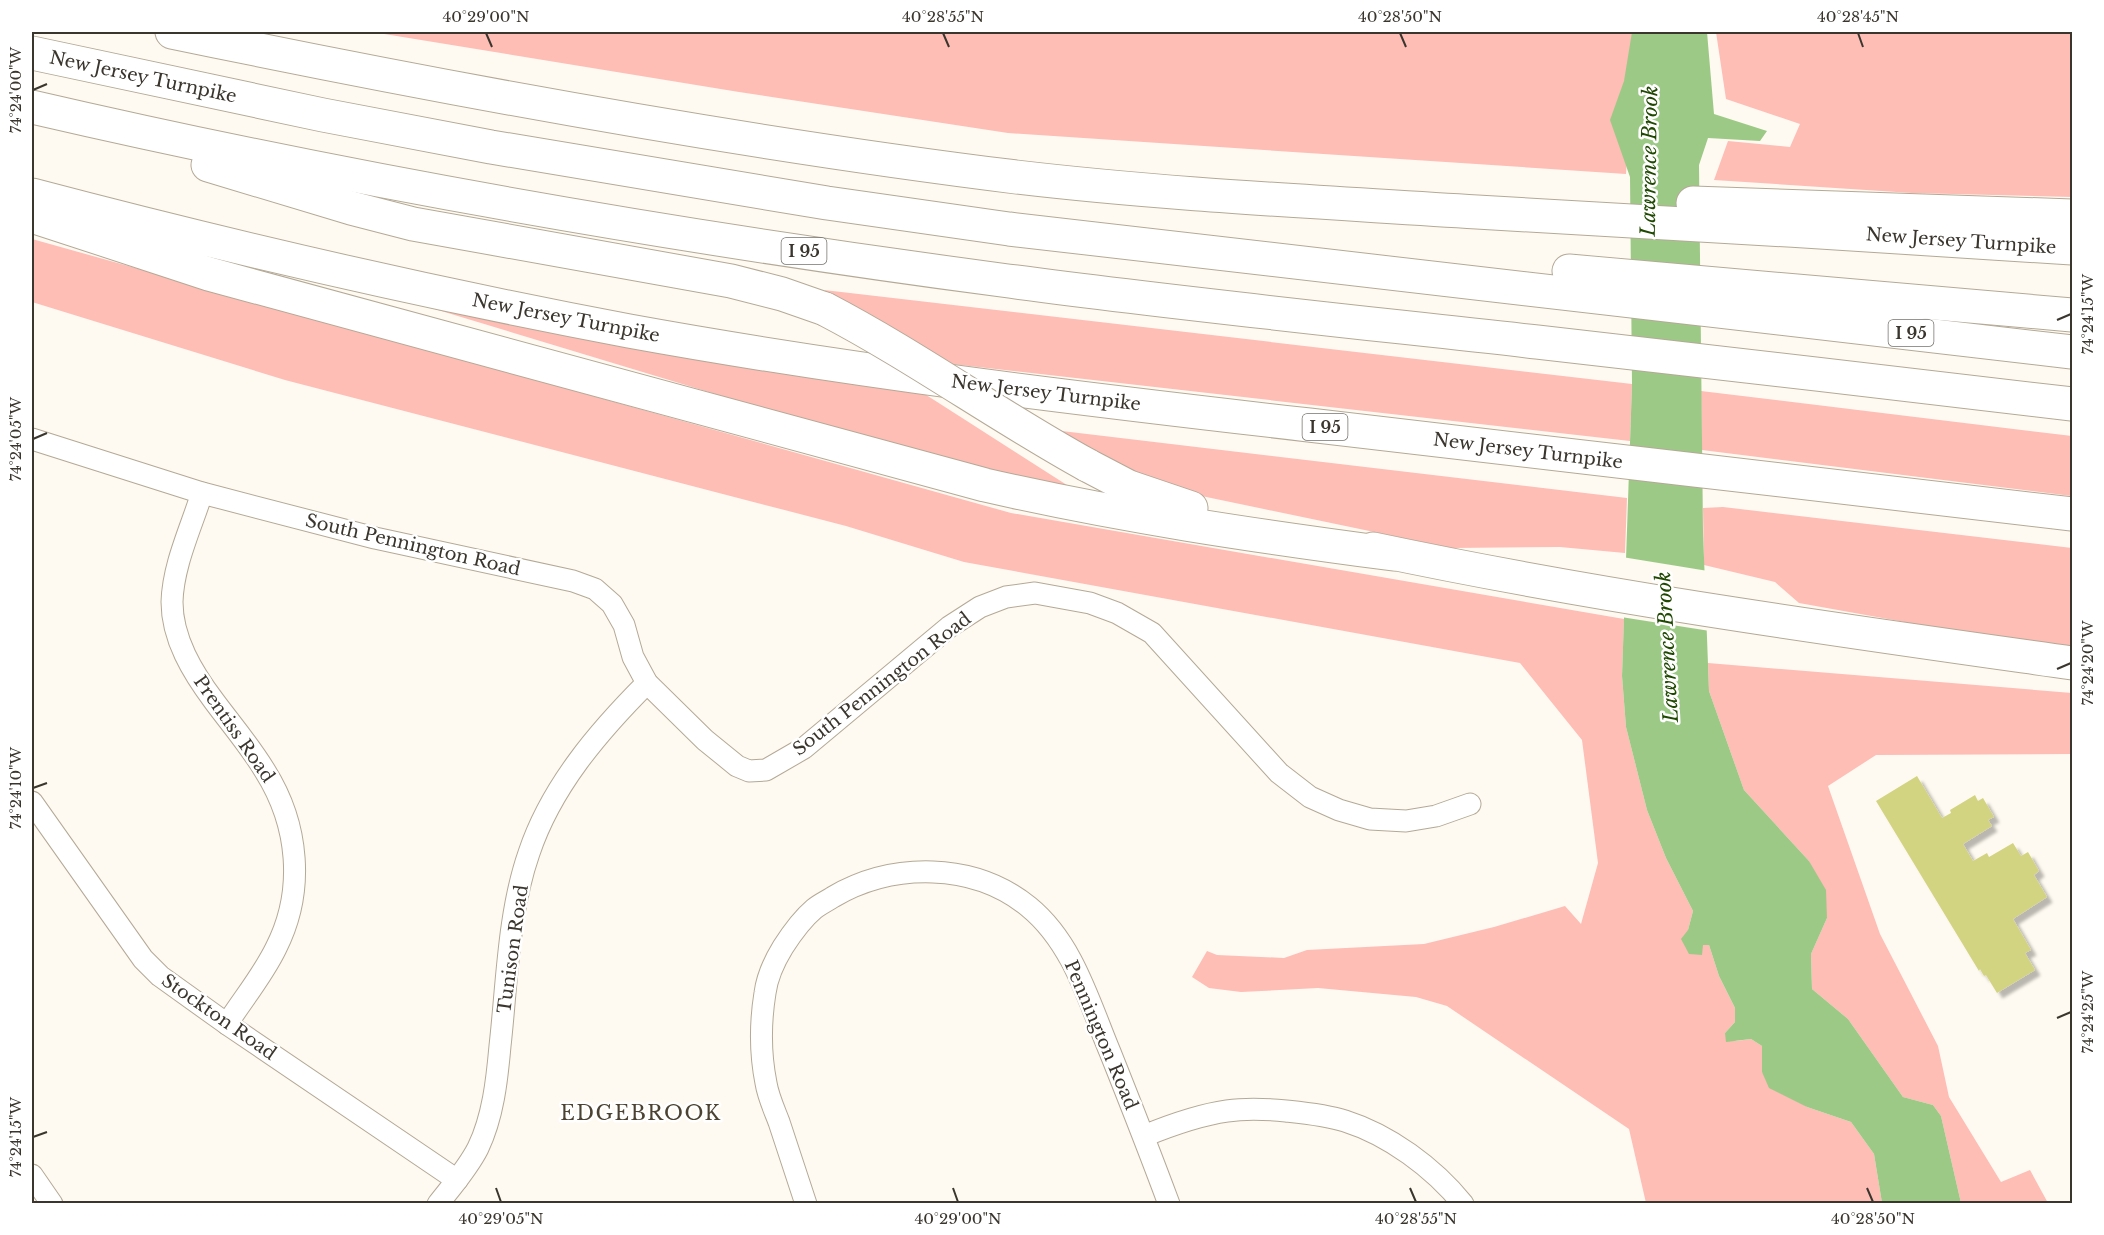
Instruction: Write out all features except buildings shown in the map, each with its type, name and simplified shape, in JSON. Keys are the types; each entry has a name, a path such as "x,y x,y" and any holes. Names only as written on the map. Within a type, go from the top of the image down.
{"highway":[{"name":"New Jersey Turnpike","path":"172,32 500,97 840,153 1020,177 1180,192 1379,206 1519,200 1582,209 1748,216 2073,248"},
{"name":"New Jersey Turnpike","path":"32,53 323,115 490,147 664,177 1009,229 1421,278 1583,283 1749,301"},
{"path":"32,108 275,186 382,216 480,237 731,281 782,294 825,309 866,331 1051,446 1129,487 1221,518 1554,584 1762,619 2073,663"},
{"name":"I 95","path":"32,108 313,168 655,229 1001,280 2073,404"},
{"name":"New Jersey Turnpike","path":"32,195 307,264 468,299 645,333 995,388 2073,514"},
{"path":"32,216 209,274 985,485 1062,502 1250,535 1394,554"},
{"path":"1748,216 2073,216"},
{"path":"1749,301 2073,315"},
{"name":"I 95","path":"1749,301 2073,352"}],"street":[{"name":"South Pennington Road","path":"32,439 202,493 375,538 573,581 595,589 612,604 624,626 633,657 647,683 705,740 737,766 749,771 766,770 804,748 949,627 980,607 1006,597 1035,593 1090,603 1117,613 1152,633 1279,773 1310,797 1339,810 1370,819 1406,820 1436,816 1470,804"},
{"name":"Prentiss Road","path":"202,493 175,578 172,604 177,633 184,654 198,679 265,770 279,796 290,830 296,861 295,893 288,922 276,949 227,1024"},
{"name":"Tunison Road","path":"438,1203 458,1180 478,1149 488,1119 497,1079 515,907 528,853 550,804 576,764 609,721 647,683"},
{"name":"Stockton Road","path":"32,802 143,958 160,976 458,1180"},
{"name":"Pennington Road","path":"806,1203 766,1086 762,1055 761,1025 765,990 777,958 796,926 816,907 862,883 897,873 931,872 969,877 1005,890 1030,908 1058,939 1074,966 1169,1203"},
{"path":"1144,1136 1187,1119 1228,1110 1288,1111 1344,1120 1376,1133 1416,1159 1449,1187 1462,1203"},
{"path":"32,1175 51,1203"}],"shaded area":[{"path":"372,32 1635,32 1626,174 1008,133"},
{"path":"1716,32 2072,32 2072,197 1912,193 1714,180 1728,141 1790,147 1800,124 1726,99"},
{"path":"32,239 1011,513 1624,619 1622,676 1626,727 1647,810 1666,858 1693,911 1688,930 1703,945 1709,945 1719,976 1735,1008 1735,1022 1725,1033 1736,1041 1751,1039 1762,1046 1762,1072 1807,1107 1851,1122 1874,1154 1882,1203 1646,1203 1629,1129 1447,1006 1416,997 1318,988 1241,992 1209,988 1192,977 1207,951 1217,955 1284,958 1307,950 1424,944 1494,927 1565,906 1581,924 1598,863 1582,740 1520,663 964,562 846,526 285,380 32,302"},
{"path":"824,290 1632,384 1630,441 943,363"},
{"path":"428,307 920,391 1070,487 936,461"},
{"path":"1701,391 2072,436 2072,496 1702,450"},
{"path":"1045,429 1627,498 1625,553 1560,547 1451,548 1168,489"},
{"path":"1723,507 2072,548 2072,652 1799,603 1775,582 1704,565 1703,508"},
{"path":"1708,663 2072,693 2072,754 1876,755 1828,786 1880,934 1938,1046 1949,1097 2001,1182 2030,1170 2048,1203 1961,1203 1941,1116 1933,1105 1903,1097 1848,1019 1812,989 1811,954 1827,918 1809,861 1744,790 1709,691"}],"water":[{"name":"Lawrence Brook","path":"1632,32 1707,32 1714,114 1767,131 1760,141 1708,138 1699,165 1703,531 1709,691 1744,790 1809,861 1826,890 1827,918 1811,954 1812,989 1848,1019 1903,1097 1933,1105 1941,1116 1961,1203 1882,1203 1874,1154 1851,1122 1807,1107 1769,1088 1762,1072 1762,1046 1751,1039 1726,1042 1725,1033 1735,1022 1735,1008 1719,976 1709,945 1703,945 1702,955 1689,954 1681,939 1688,930 1693,911 1666,858 1647,810 1626,727 1622,676 1632,384 1630,177 1610,120 1624,81"}],"pier":[{"path":"1622,557 1708,571 1710,631 1621,617"}],"district":[{"name":"EDGEBROOK","path":"641,1113"}]}
